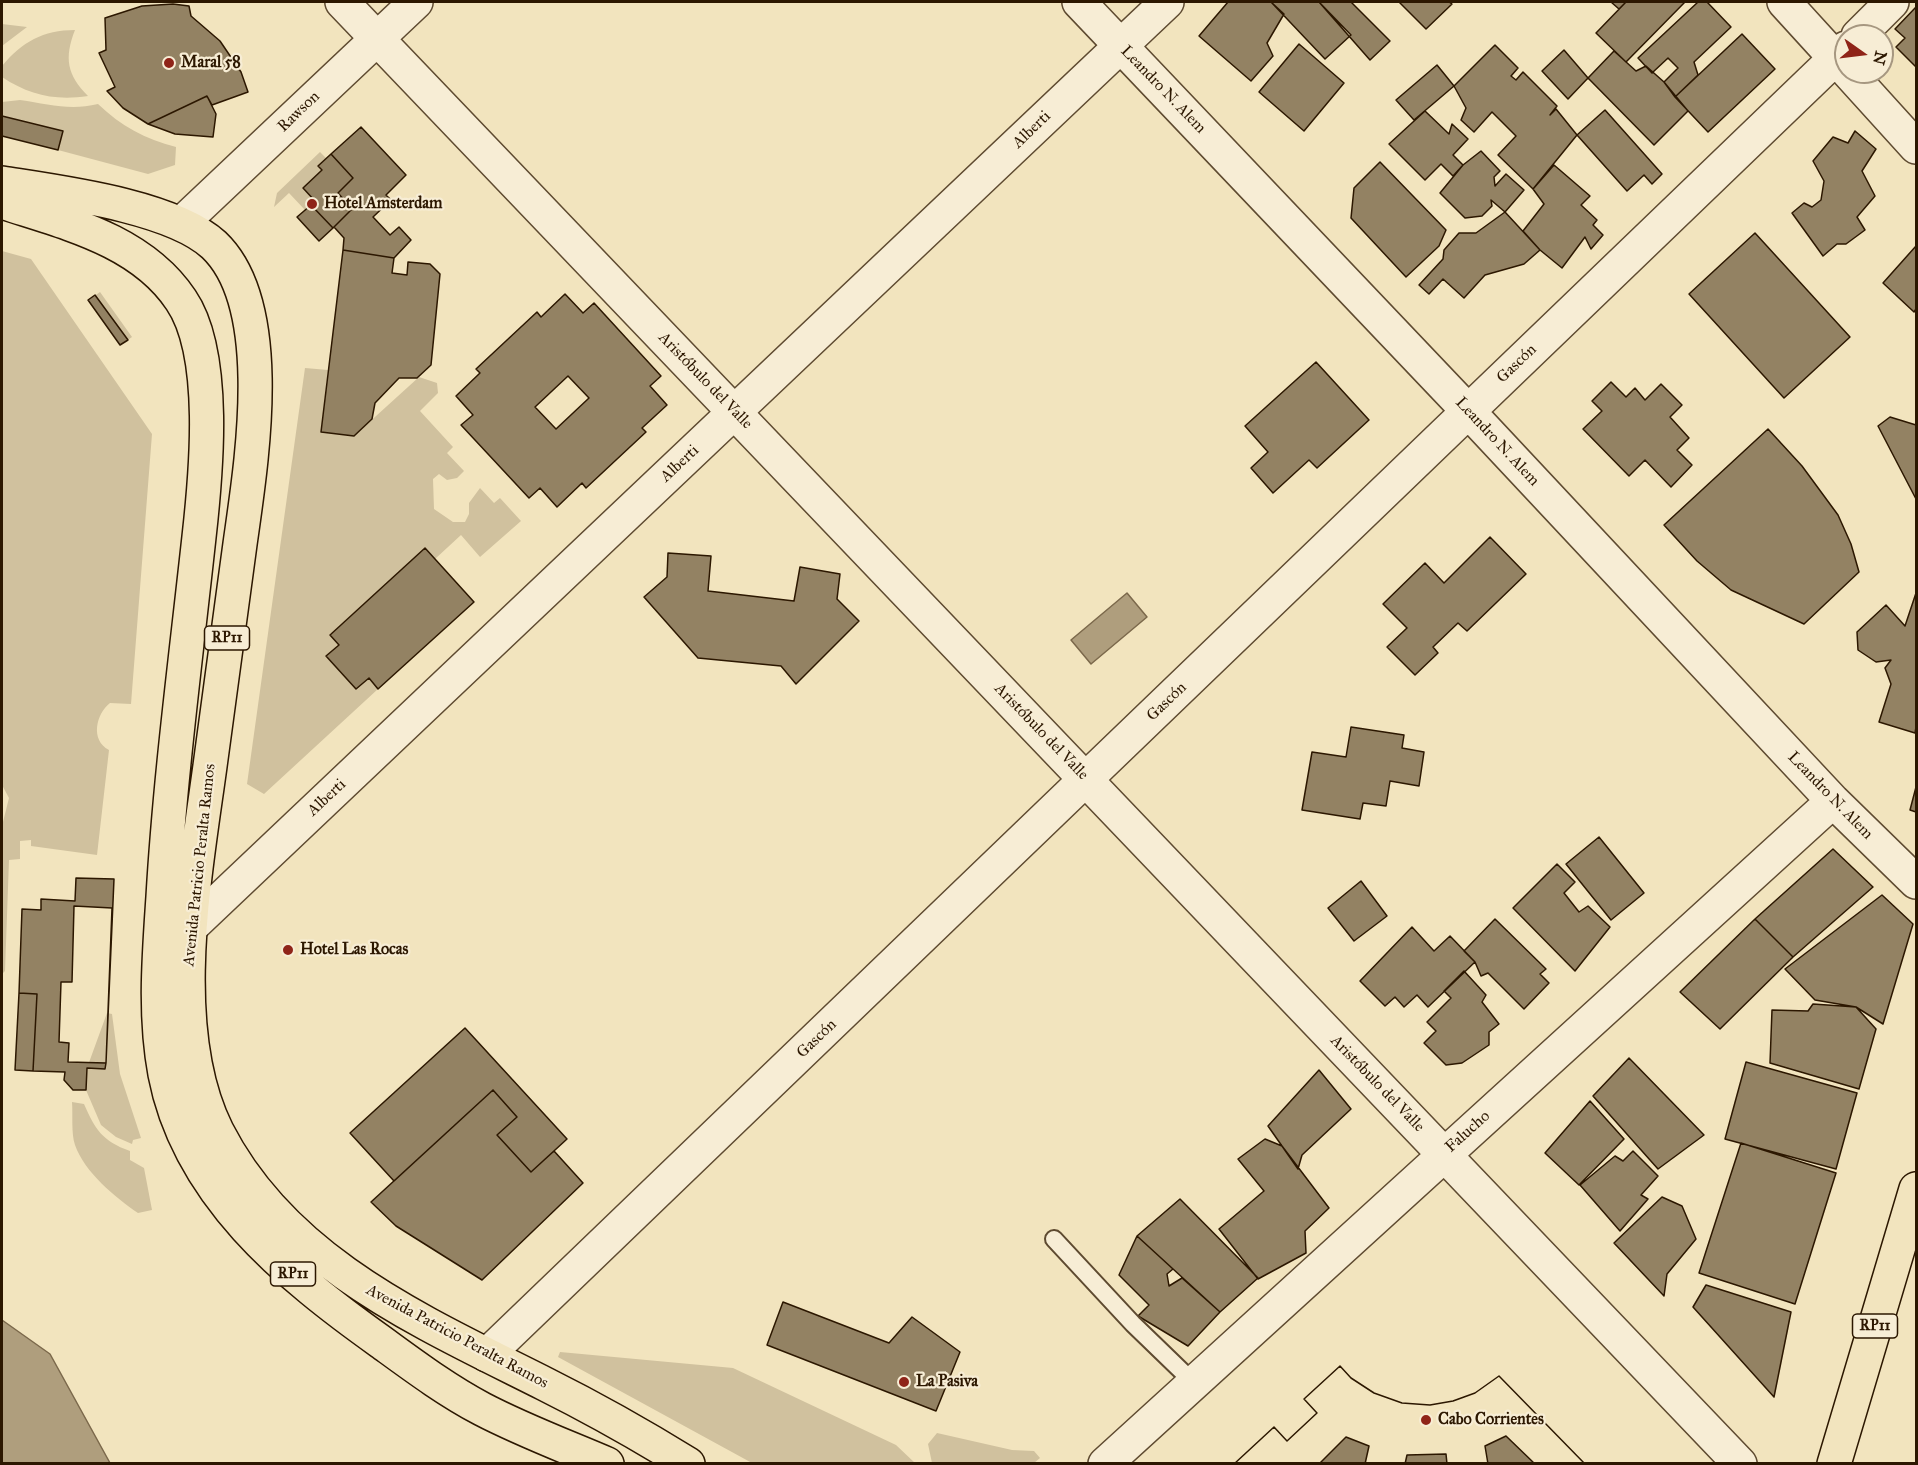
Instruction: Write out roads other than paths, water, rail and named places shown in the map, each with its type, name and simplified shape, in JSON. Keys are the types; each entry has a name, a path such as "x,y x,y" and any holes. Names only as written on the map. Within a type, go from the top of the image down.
{"main road":[{"name":"Avenida Patricio Peralta Ramos","path":"2,183 65,193 182,223 217,248 235,274 244,299 253,344 256,396 250,472 201,836 192,926 190,1036 199,1086 216,1129 237,1165 262,1200 334,1267 383,1300 561,1392 688,1464"},
{"name":"Avenida Patricio Peralta Ramos","path":"2,202 109,240 156,272 184,304 201,356 206,394 203,502 167,828 159,1000 166,1077 177,1113 201,1167 220,1198 245,1228 286,1268 343,1315 455,1394 534,1434 607,1464"},
{"name":"RP11","path":"1834,1464 1917,1189"}],"street":[{"name":"Aristóbulo del Valle","path":"342,2 1740,1464"},
{"name":"Rawson","path":"182,223 416,2"},
{"name":"Leandro N. Alem","path":"1079,2 1468,411 1833,801 1917,882"},
{"name":"Alberti","path":"192,926 1167,2"},
{"path":"1784,2 1834,46"},
{"name":"Gascón","path":"1874,24 1892,2"},
{"name":"Gascón","path":"488,1355 1468,411 1834,69"},
{"path":"1868,84 1917,147"},
{"name":"Falucho","path":"1105,1464 1833,801"}],"lane":[{"path":"1054,1239 1133,1324 1195,1384"}],"place":[{"name":"Maral 58","path":"169,63"},
{"name":"Hotel Amsterdam","path":"312,204"},
{"name":"Hotel Las Rocas","path":"288,950"},
{"name":"La Pasiva","path":"904,1382"},
{"name":"Cabo Corrientes","path":"1426,1420"}]}
